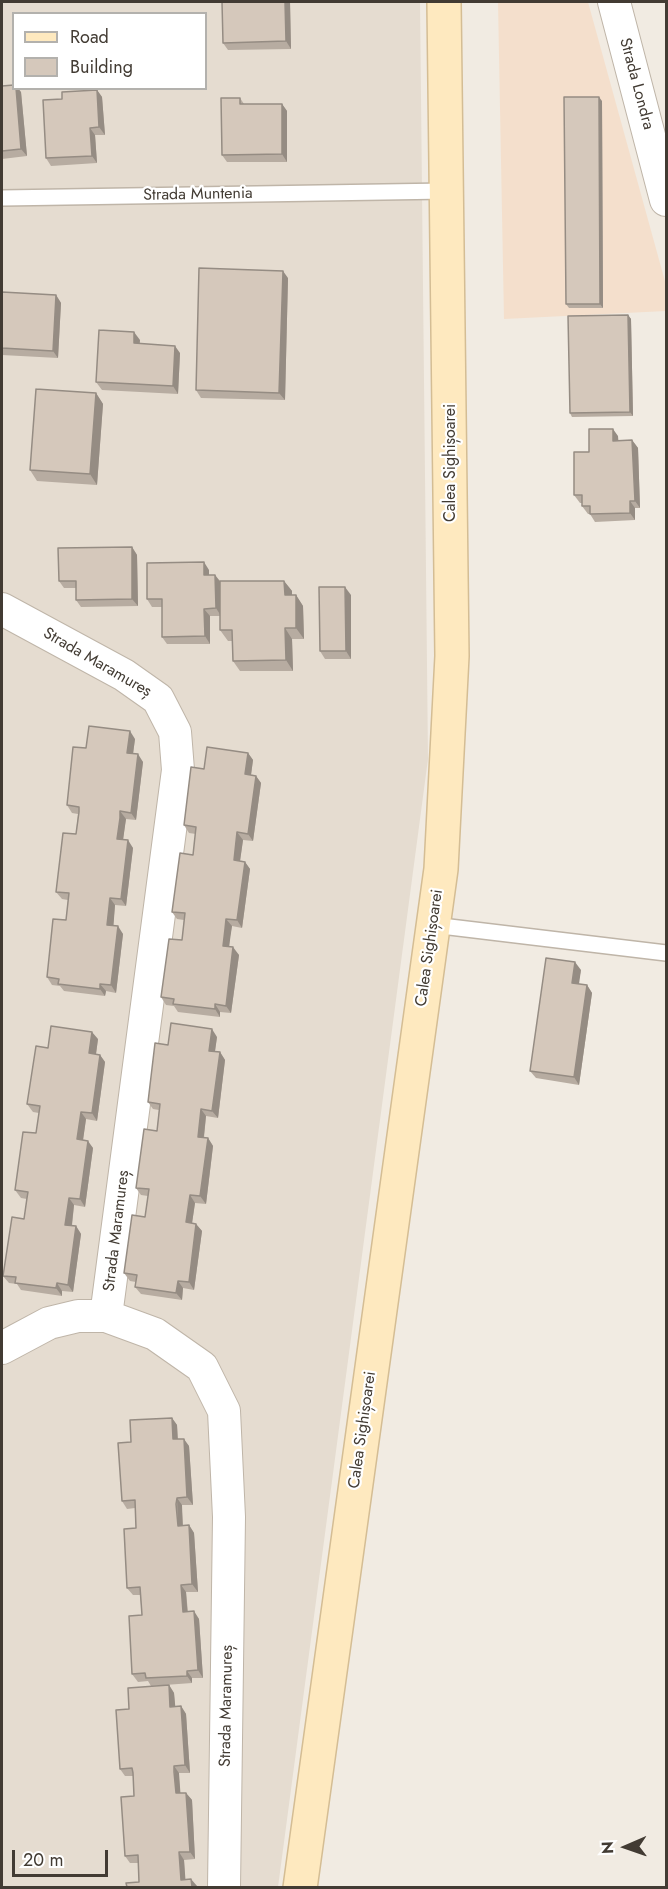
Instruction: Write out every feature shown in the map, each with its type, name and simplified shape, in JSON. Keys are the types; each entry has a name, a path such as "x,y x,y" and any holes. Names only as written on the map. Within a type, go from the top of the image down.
{"main road":[{"name":"Calea Sighișoarei","path":"300,1887 441,869 452,656 444,2"}],"street":[{"name":"Strada Londra","path":"614,2 666,200"},
{"name":"Strada Maramureș","path":"2,609 124,675 158,699 175,732 178,770 106,1316 155,1334 202,1367 224,1411 229,1517 224,1887"},
{"path":"2,1348 49,1323 78,1316 106,1316"}],"lane":[{"name":"Strada Muntenia","path":"2,198 447,191"},
{"path":"433,925 666,953"}],"shaded area":[{"path":"2,2 420,2 428,759 278,1887 2,1888"},
{"path":"498,2 588,2 666,285 666,311 504,319"}],"building":[{"path":"222,2 285,2 286,41 223,43"},
{"path":"12,85 12,90 16,90 21,149 2,151 2,86"},
{"path":"97,90 99,127 90,128 92,156 46,158 43,100 62,99 62,92"},
{"path":"564,97 599,97 600,304 566,304"},
{"path":"221,98 240,98 240,104 282,104 282,154 222,155"},
{"path":"199,268 283,271 279,393 196,390"},
{"path":"2,292 56,295 53,351 2,348"},
{"path":"628,315 630,412 570,413 568,316"},
{"path":"99,330 134,332 134,343 175,346 173,386 96,382"},
{"path":"36,389 96,393 90,474 30,470"},
{"path":"589,429 613,429 613,441 632,440 635,501 630,501 630,513 590,514 590,506 582,506 582,495 574,495 574,452 589,452"},
{"path":"132,547 132,599 76,600 76,581 59,581 58,548"},
{"path":"204,562 204,575 215,575 216,608 204,609 205,636 162,637 162,599 147,599 147,563"},
{"path":"220,581 284,581 285,595 296,595 296,628 285,628 286,660 233,661 232,630 220,630"},
{"path":"319,587 345,587 346,651 320,651"},
{"path":"89,726 130,731 127,753 138,754 131,813 120,811 117,839 128,840 121,899 110,898 107,925 118,926 111,985 100,984 100,989 58,984 59,979 47,977 53,919 66,920 69,893 56,892 63,833 76,834 79,812 79,807 67,805 73,747 86,748"},
{"path":"207,747 248,753 245,774 256,776 248,834 237,832 234,860 245,862 237,920 226,919 223,946 233,947 226,1006 215,1004 215,1009 173,1004 174,999 161,997 169,939 182,940 185,913 172,912 180,853 193,855 196,827 184,825 191,767 204,769"},
{"path":"546,958 575,962 572,983 587,985 574,1077 530,1071"},
{"path":"171,1023 212,1029 209,1051 220,1052 212,1111 201,1109 198,1137 208,1138 200,1196 190,1195 186,1222 196,1224 189,1282 178,1281 176,1293 135,1287 137,1275 124,1273 132,1215 145,1217 149,1189 136,1188 144,1129 157,1131 160,1104 148,1102 155,1043 168,1045"},
{"path":"51,1026 92,1032 89,1053 100,1055 92,1113 81,1112 77,1139 88,1141 80,1199 69,1198 65,1225 76,1226 68,1285 57,1283 56,1288 15,1283 16,1277 3,1276 12,1217 24,1219 28,1192 15,1190 23,1132 36,1133 40,1106 27,1104 36,1046 48,1048"},
{"path":"172,1418 173,1439 184,1439 187,1497 177,1498 176,1504 178,1526 189,1525 192,1584 181,1585 183,1612 194,1611 198,1670 187,1671 187,1676 146,1678 145,1673 132,1674 129,1616 142,1615 140,1587 127,1588 124,1529 136,1528 135,1500 122,1501 118,1443 131,1442 130,1420"},
{"path":"169,1685 170,1707 181,1706 185,1765 174,1766 176,1793 186,1793 190,1852 179,1852 181,1880 191,1879 192,1887 127,1887 126,1883 139,1882 138,1855 125,1856 121,1797 134,1796 133,1773 132,1768 120,1769 116,1710 129,1709 128,1688"}]}
